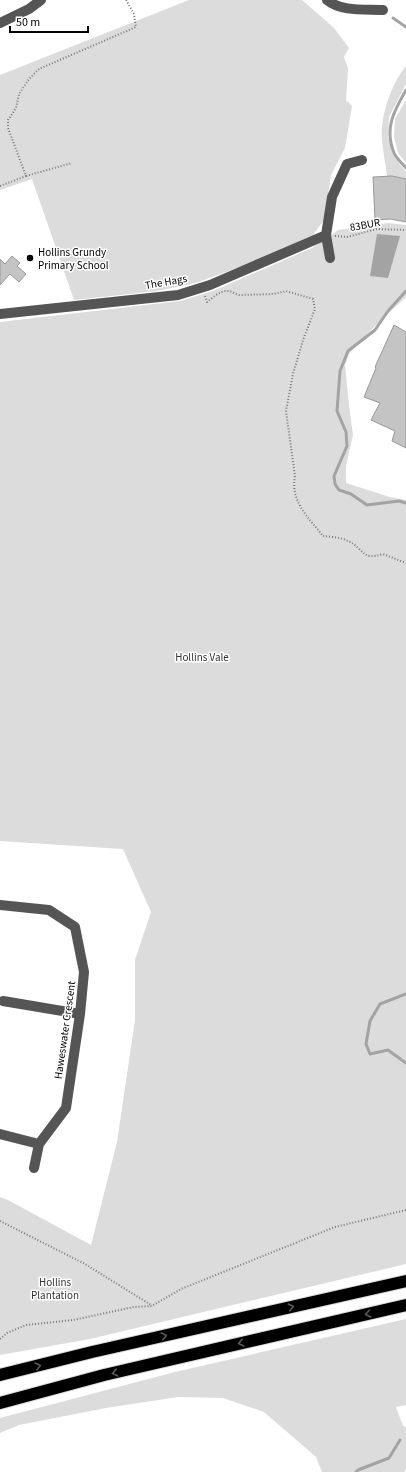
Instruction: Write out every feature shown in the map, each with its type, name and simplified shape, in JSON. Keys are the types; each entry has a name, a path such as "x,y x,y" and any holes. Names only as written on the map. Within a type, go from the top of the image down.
{"highway":[{"path":"0,1375 92,1352 406,1281"},
{"path":"0,1403 104,1375 406,1305"}],"street":[{"path":"0,23 29,9 40,0"},
{"path":"327,0 332,5 353,9 383,10"},
{"path":"330,258 326,235 332,197 347,164 362,160"},
{"name":"The Hags","path":"0,314 178,294 210,285 326,235"},
{"name":"Haweswater Crescent","path":"0,905 49,910 75,927 84,972 80,1014 66,1108 39,1144"},
{"path":"3,1001 80,1014"},
{"path":"0,1134 39,1144 34,1168"}],"path":[{"path":"26,176 8,128 8,120 16,108 19,94 29,79 39,69 136,27 134,14 126,0"},
{"path":"0,186 26,176 72,162"},
{"name":"83BUR","path":"326,235 347,237 377,229 406,230"},
{"path":"202,287 207,302 220,292 229,291 236,295 274,294 286,291 313,299 315,309 303,340 293,374 286,410 295,476 293,484 296,500 323,536 346,540 356,546 366,556 373,557 383,554 406,563"},
{"path":"0,1340 7,1333 26,1325 73,1320 134,1307 152,1306 181,1289 335,1227 406,1210"},
{"path":"0,1221 85,1264 152,1306"}],"green space":[{"path":"189,0 302,0 334,28 349,48 344,57 348,69 346,100 352,106 345,148 331,175 324,220 313,235 245,265 196,283 157,291 74,300 32,179 0,190 0,75"},
{"path":"406,66 406,84 389,117 388,137 393,155 406,172 406,179 392,176 387,177 382,144 382,132 383,119 390,95 397,79"},
{"path":"406,100 406,163 398,153 394,137 395,119"},
{"name":"Hollins Vale","path":"388,223 406,225 406,297 350,352 345,365 353,435 346,466 346,483 390,497 406,500 406,1264 90,1339 0,1355 0,1197 91,1245 117,1142 135,1020 135,960 151,912 123,849 0,841 0,322 180,301 213,291 312,248 338,230"},
{"path":"406,1319 406,1405 396,1407 403,1426 406,1427 406,1469 404,1472 322,1472 316,1457 264,1412 223,1398 178,1397 106,1408 19,1425 0,1433 0,1418 175,1372"}],"shaded area":[{"path":"377,234 400,236 388,278 370,276"}],"building":[{"path":"392,176 406,179 406,222 390,219 375,220 373,177"},
{"path":"12,256 20,263 17,266 26,274 19,282 10,274 0,285 0,259 5,264"},
{"path":"394,325 406,332 406,448 392,441 395,431 371,420 380,403 364,397 376,368 375,367"}],"waterway":[{"path":"393,18 406,27"},
{"path":"406,90 394,113 390,128 391,144 395,155 406,168"},
{"path":"406,291 388,311 375,330 348,351 340,371 337,411 346,432 347,446 334,476 335,484 339,490 351,494 367,505 399,501 406,503"},
{"path":"406,994 380,1004 370,1021 366,1044 370,1054 388,1050 406,1063"},
{"path":"356,1472 389,1458 400,1440"}],"place":[{"name":"Hollins Grundy Primary School","path":"30,258"}],"park label":[{"name":"Hollins Plantation","path":"55,1288"}]}
